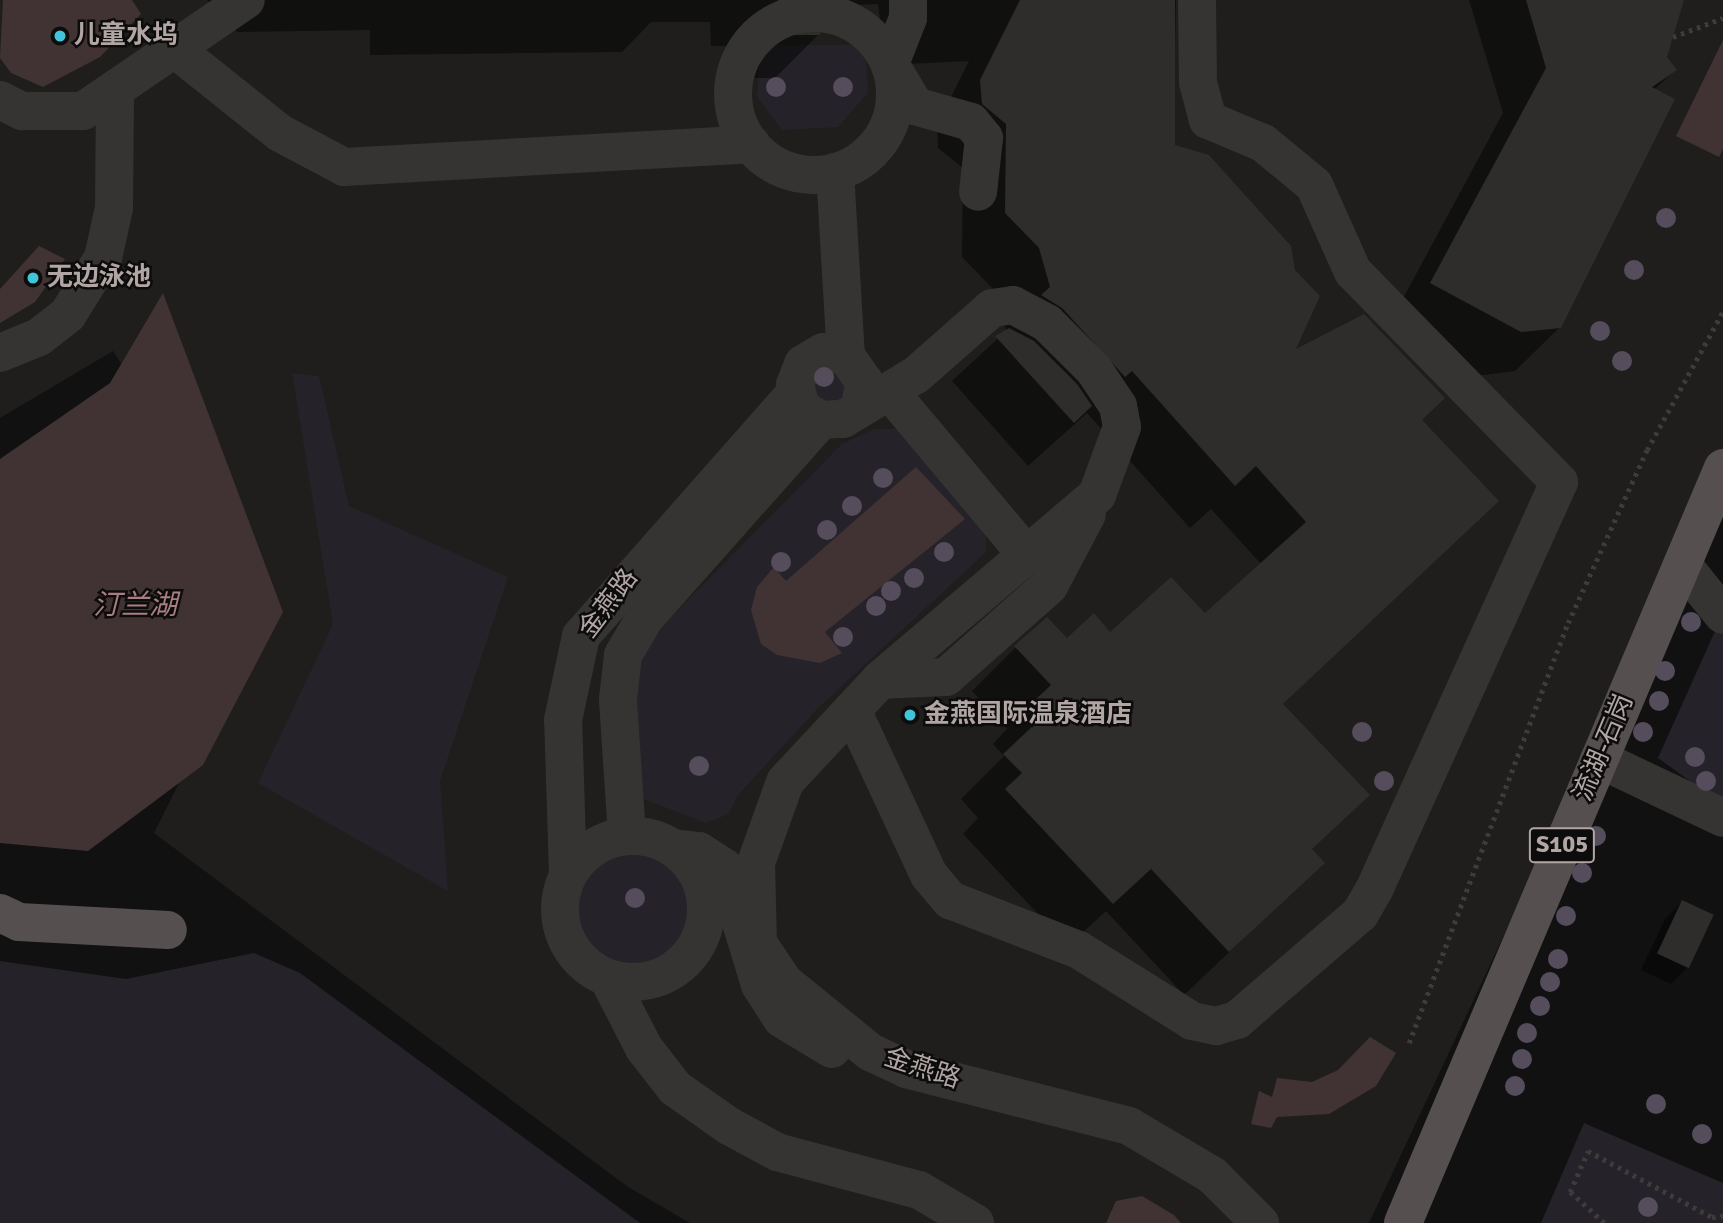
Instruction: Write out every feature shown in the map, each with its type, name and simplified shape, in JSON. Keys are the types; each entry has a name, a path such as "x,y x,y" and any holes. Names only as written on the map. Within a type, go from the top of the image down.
{"main road":[{"name":"流湖-石岗","path":"1403,1223 1723,468"},
{"path":"0,913 19,922 168,930"}],"street":[{"path":"0,100 22,111 57,114 83,111 116,93 246,0"},
{"path":"908,0 908,18 890,64 896,91 880,142 826,174 791,172 751,144 737,120 738,65 773,23 828,13 868,34 890,64 915,106 971,122 984,138 978,192"},
{"path":"852,710 929,876 950,900 1079,950 1192,1021 1216,1026 1237,1020 1360,914 1374,890 1559,482 1353,272 1314,185 1263,143 1208,120 1198,82 1197,0"},
{"path":"176,50 280,133 344,167 751,144"},
{"path":"0,353 39,337 68,314 103,258 114,208 116,93"},
{"path":"826,174 842,357 865,383 892,389 1033,550"},
{"name":"金燕路","path":"686,849 733,842 880,680 1097,495 1115,460 1122,427 1118,406 1094,370 1047,324 1013,305 992,308 892,389 843,419 821,421 645,618 623,655 618,699 627,836 686,849 724,867 748,955 782,1019 875,1074 1109,1136 1195,1184 1235,1223"},
{"name":"金燕路","path":"892,389 954,369 989,329 1009,323 1027,327 1046,342 1106,415 1108,433 1092,458 1037,512 1033,550"},
{"name":"金燕路","path":"892,389 842,357 803,364 796,392 580,636 563,720 568,876 561,911 570,947 623,979 681,1065 735,1102 772,1123 905,1159 960,1188 1004,1223"},
{"path":"796,392 802,408 821,421"},
{"path":"880,680 946,677 1049,586 1097,495"},
{"path":"1682,564 1723,615"},
{"path":"1599,759 1723,818"},
{"name":"金燕路","path":"785,782 756,863 758,943 784,982 825,1020 906,1069 1129,1126 1212,1175 1260,1223"},
{"path":"568,876 603,842 627,836"},
{"path":"623,979 676,969 703,931 702,885 686,849"},
{"name":"金燕路","path":"623,979 644,1048 675,1088 729,1126 777,1152 919,1190 975,1223"}],"path":[{"path":"1673,37 1723,18"},
{"path":"1409,1043 1568,623 1647,450 1723,311"},
{"path":"1604,1223 1570,1192 1588,1151 1712,1217 1723,1216"}],"shaded area":[{"name":"金燕国际温泉酒店","path":"0,0 1723,0 1723,468 1369,1223 690,1223 628,1187 154,833 272,597 113,351 0,418"},
{"path":"761,45 865,45 868,93 838,127 782,130 757,97"},
{"path":"830,364 852,390 832,404 815,395 814,376"},
{"path":"292,373 319,376 349,506 508,577 440,781 448,891 258,783 333,624"},
{"path":"875,429 903,429 986,532 986,552 818,708 737,796 729,814 706,823 641,798 629,709 639,662 666,622 842,444"},
{"path":"1720,620 1723,624 1723,805 1658,758"},
{"path":"632,846 655,850 675,863 688,883 692,906 688,929 675,949 655,962 632,966 609,962 589,949 576,929 572,906 576,883 589,863 609,850"},
{"path":"254,953 300,973 640,1223 0,1223 0,961 126,979"},
{"path":"1584,1123 1723,1183 1723,1223 1541,1223"}],"water":[{"name":"儿童水坞","path":"3,0 132,0 141,14 100,57 43,87 11,73 0,58"},
{"path":"1723,40 1723,149 1719,157 1676,136"},
{"name":"无边泳池","path":"39,246 65,259 35,302 0,323 0,289"},
{"name":"汀兰湖","path":"163,293 283,612 203,765 88,851 0,843 0,459 110,383"},
{"path":"916,467 965,519 825,632 842,653 820,663 777,655 761,644 751,610 757,587 774,567 786,581"},
{"path":"1370,1037 1396,1053 1376,1086 1329,1114 1277,1117 1271,1128 1251,1124 1259,1091 1272,1097 1277,1078 1312,1082 1338,1070"},
{"path":"1142,1196 1174,1215 1181,1223 1106,1223 1116,1201"}],"building":[{"path":"778,0 820,0 820,35 778,35"},
{"path":"1020,0 1175,0 1175,145 1209,155 1291,246 1295,270 1320,296 1296,349 1364,314 1445,398 1422,420 1499,501 1283,704 1370,795 1312,849 1325,863 1229,952 1151,869 1113,904 1005,789 1022,773 1003,754 1048,712 1036,699 1051,685 1014,646 1047,617 1067,638 1094,613 1110,632 1171,577 1205,613 1306,522 1256,466 1235,486 1132,371 1125,377 1062,308 1041,295 1050,287 1039,248 1005,213 1006,124 982,104 980,80"},
{"path":"1526,0 1684,0 1667,57 1677,70 1652,87 1675,99 1561,328 1521,332 1430,283 1546,68"},
{"path":"1009,328 1034,341 1077,384 1092,406 1074,423 995,336"},
{"path":"1682,900 1714,915 1689,968 1657,953"}],"place":[{"name":"儿童水坞","path":"60,36"},
{"name":"无边泳池","path":"33,278"},
{"name":"金燕国际温泉酒店","path":"910,715"}]}
